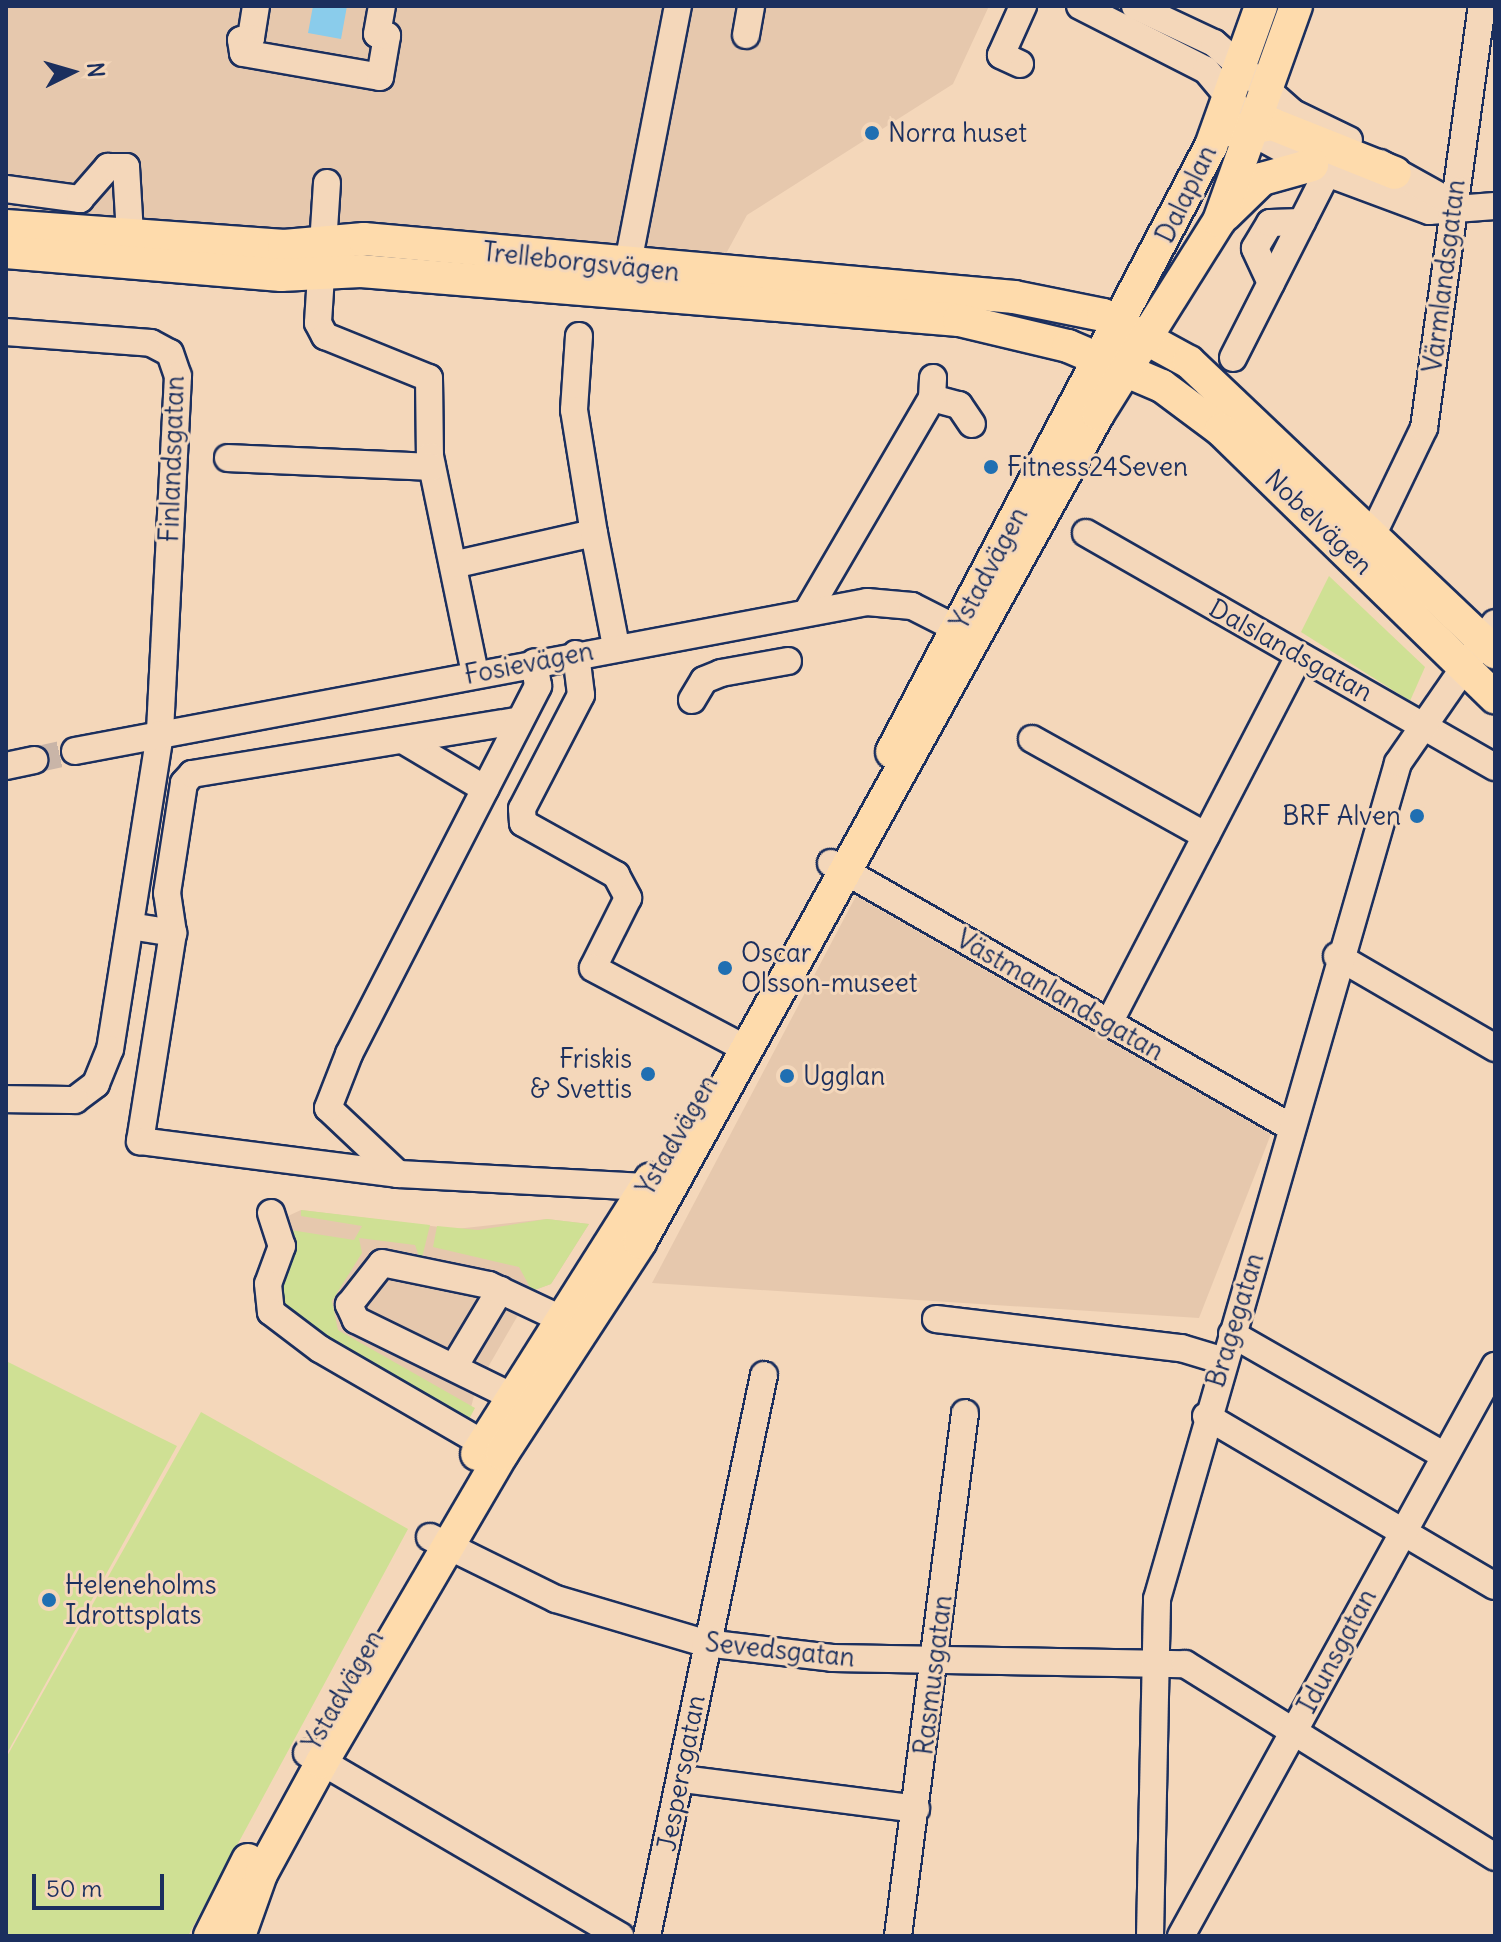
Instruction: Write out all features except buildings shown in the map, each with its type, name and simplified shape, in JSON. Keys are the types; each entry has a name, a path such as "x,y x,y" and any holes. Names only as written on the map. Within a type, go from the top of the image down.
{"main road":[{"path":"1245,79 1261,6"},
{"path":"1245,79 1277,6"},
{"path":"1245,79 1296,6"},
{"name":"Dalaplan","path":"1136,329 1219,221 1251,125 1245,79"},
{"name":"Dalaplan","path":"1136,329 1211,146 1245,79"},
{"path":"1211,146 1251,125 1272,124 1395,173"},
{"path":"1219,221 1262,179 1320,169"},
{"name":"Trelleborgsvägen","path":"6,226 130,235 319,258 959,320 1115,363"},
{"name":"Trelleborgsvägen","path":"6,252 169,269 319,258 364,239 627,268 1014,297 1136,329"},
{"name":"Ystadvägen","path":"210,1936 492,1449 640,1242 738,1045 1136,329"},
{"name":"Nobelvägen","path":"1136,329 1235,403 1484,644 1495,697"},
{"name":"Nobelvägen","path":"1115,363 1221,430 1484,644"},
{"name":"Ystadvägen","path":"492,1449 511,1396 738,1045"},
{"name":"Ystadvägen","path":"239,1936 261,1874 314,1758"}],"street":[{"path":"256,6 251,38 241,40 243,53 380,77 382,6"},
{"path":"627,268 678,6"},
{"path":"746,35 751,6"},
{"path":"1020,64 1001,55 1023,6"},
{"path":"1080,6 1206,70 1245,79"},
{"path":"1135,6 1395,173 1454,204"},
{"name":"Värmlandsgatan","path":"1372,536 1424,428 1482,6"},
{"path":"1251,125 1320,169 1429,211 1454,204 1495,206"},
{"path":"6,189 80,199 108,167 126,167 130,235"},
{"path":"1233,358 1302,222 1320,169"},
{"path":"327,183 319,258 325,336 429,378 432,467 457,564 475,674"},
{"path":"55,229 62,196"},
{"name":"Finlandsgatan","path":"6,332 151,343 176,364 160,734"},
{"path":"579,336 576,434 616,646"},
{"path":"807,612 932,388 968,411 972,424"},
{"path":"228,458 432,467"},
{"path":"457,564 594,533"},
{"name":"Dalslandsgatan","path":"1086,533 1299,656 1426,724 1495,767"},
{"name":"Fosievägen","path":"75,751 616,646 888,601 968,634"},
{"name":"Bragegatan","path":"1150,1936 1151,1660 1157,1599 1337,956 1398,763 1484,644"},
{"path":"576,654 581,695 522,809 523,823 616,875 628,898 593,968 738,1045"},
{"path":"1109,1023 1299,656"},
{"path":"692,700 704,680 721,673 788,661"},
{"path":"398,1174 328,1108 538,686 534,662"},
{"path":"520,720 406,742 192,774 184,783 167,893 173,933 140,1141 398,1174 647,1187"},
{"path":"6,1099 62,1103 96,1084 110,1049 160,734"},
{"path":"1032,739 1206,836"},
{"path":"406,742 485,789"},
{"path":"6,766 34,760"},
{"name":"Västmanlandsgatan","path":"838,867 1289,1126"},
{"path":"130,926 173,933"},
{"path":"1337,956 1405,983 1495,1048"},
{"path":"271,1213 282,1246 268,1284 271,1312 492,1449"},
{"path":"511,1396 356,1320 349,1305 382,1263 500,1290 559,1318"},
{"path":"454,1367 500,1290"},
{"path":"936,1319 1181,1348 1224,1361"},
{"path":"1232,1334 1443,1455"},
{"name":"Idunsgatan","path":"1181,1936 1443,1455 1495,1366"},
{"name":"Jespersgatan","path":"647,1936 683,1779 705,1643 764,1375"},
{"name":"Rasmusgatan","path":"898,1936 965,1413"},
{"path":"1206,1416 1403,1529 1495,1586"},
{"name":"Sevedsgatan","path":"439,1542 556,1599 705,1643 935,1660 1151,1660 1185,1664 1495,1857"},
{"path":"314,1758 620,1936"},
{"path":"683,1779 916,1809"}],"shaded area":[{"path":"6,6 989,6 953,84 747,215 721,263 6,209"},
{"path":"856,896 1271,1134 1199,1318 652,1283"},
{"path":"301,1210 456,1229 547,1219 589,1224 551,1284 532,1291 476,1388 467,1423 275,1286 288,1216"}],"green space":[{"path":"1329,576 1425,667 1410,701 1301,632"},
{"path":"301,1210 430,1225 421,1262 415,1245 359,1238 362,1253 332,1301 338,1330 475,1408 467,1423 283,1318 275,1286 284,1229 354,1240 362,1226 301,1216"},
{"path":"547,1219 589,1224 551,1284 532,1291 519,1267 433,1247 437,1226 478,1230"},
{"name":"Heleneholms Idrottsplats","path":"6,1361 177,1446 6,1755"},
{"path":"201,1412 408,1529 188,1936 6,1936 6,1758"}],"water":[{"path":"313,6 347,6 341,39 308,33"}],"tunnel":[{"path":"34,760 75,751"}],"place":[{"name":"Norra huset","path":"872,133"},
{"name":"Fitness24Seven","path":"991,467"},
{"name":"BRF Alven","path":"1417,816"},
{"name":"Oscar Olsson-museet","path":"725,968"},
{"name":"Friskis & Svettis","path":"648,1074"},
{"name":"Ugglan","path":"787,1076"},
{"name":"Heleneholms Idrottsplats","path":"49,1600"}]}
